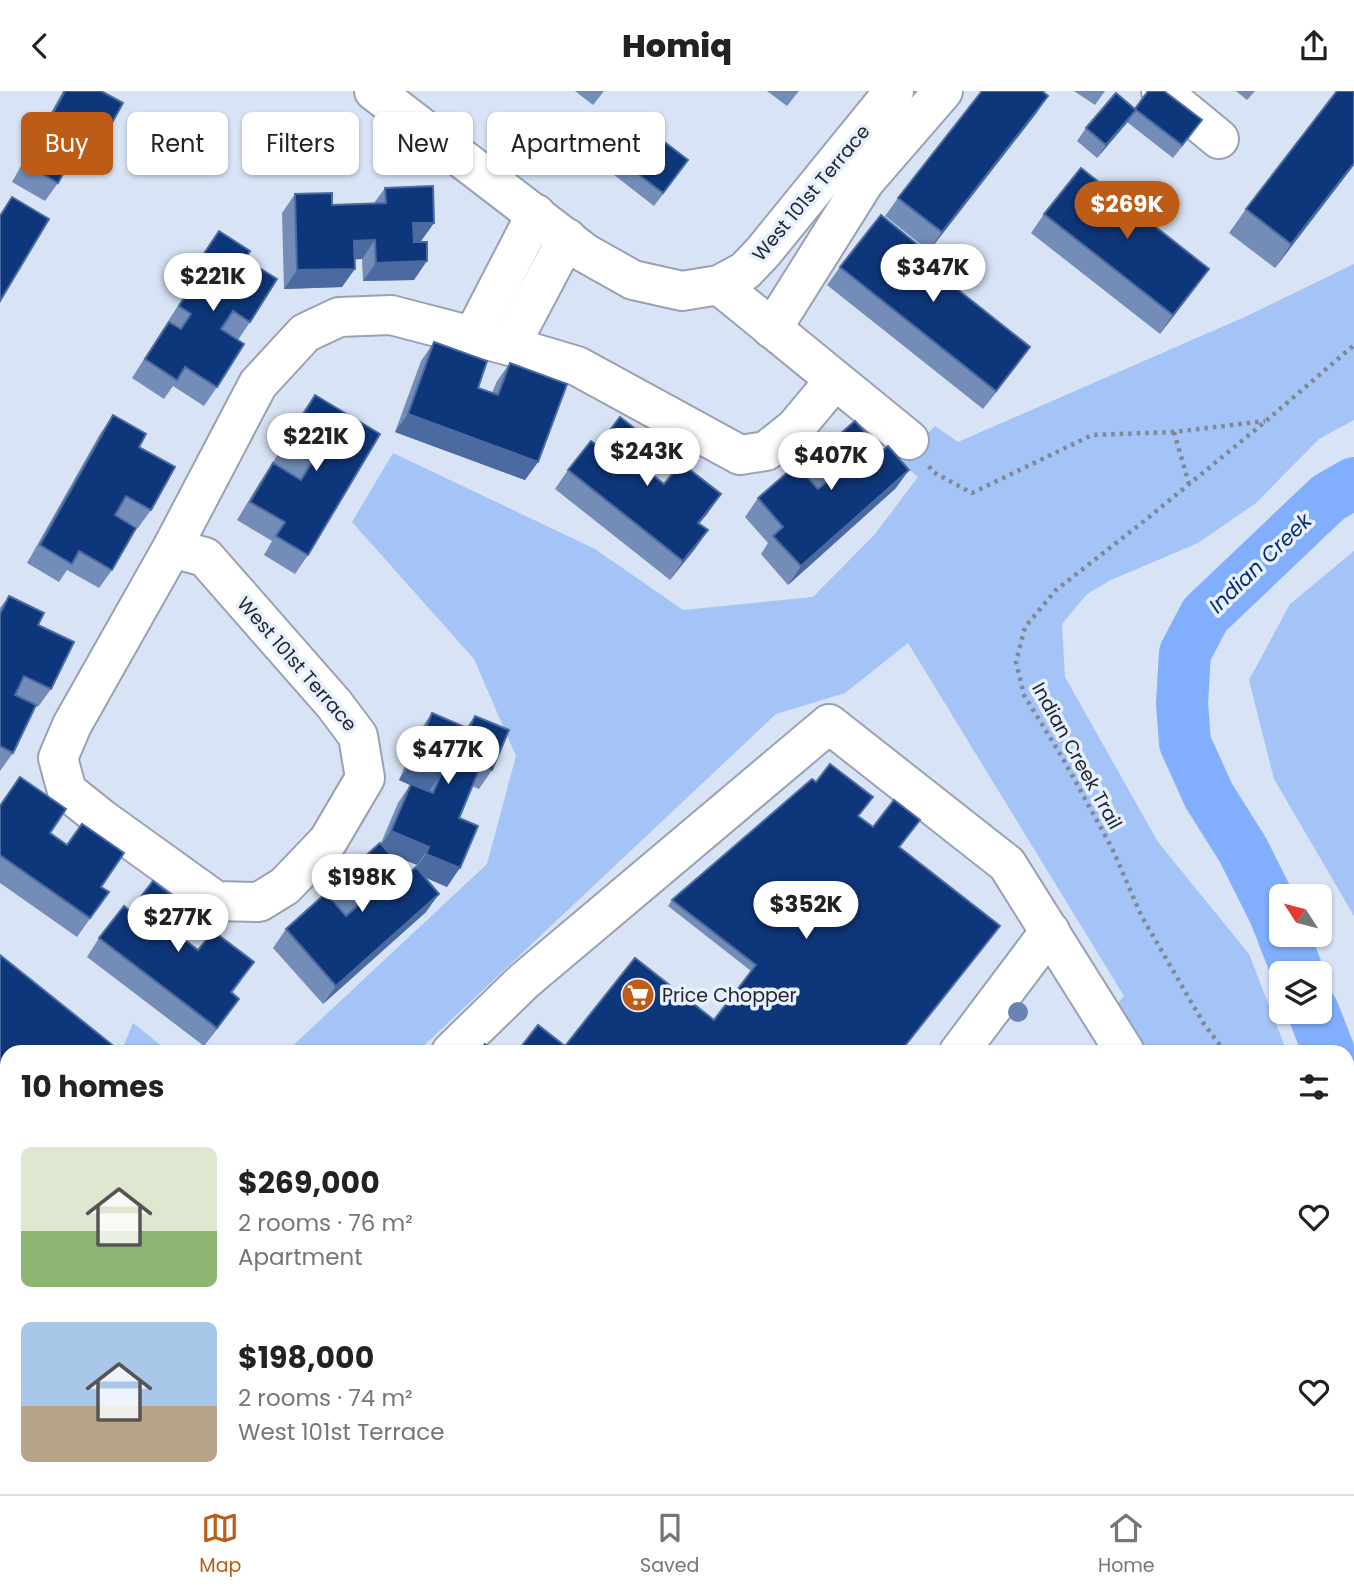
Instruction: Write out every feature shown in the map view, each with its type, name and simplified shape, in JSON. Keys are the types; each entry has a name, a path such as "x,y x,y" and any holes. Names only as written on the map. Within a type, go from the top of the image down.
{"street":[{"name":"West 101st Terrace","path":"374,91 585,253 633,280 681,291 719,285 745,271 764,252 894,91"},
{"path":"772,329 865,181 943,91"},
{"path":"1161,91 1219,139"},
{"path":"473,336 536,214"},
{"path":"510,346 567,238"},
{"path":"719,285 909,440"},
{"name":"West 101st Terrace","path":"172,548 205,557 358,736 365,778 328,841 285,886 259,902 216,901 67,791 58,758 72,725 172,548 258,384 305,333 339,317 391,315 510,346 577,366 740,455 766,450 794,428 835,380"},
{"path":"457,1045 524,981 829,724 1007,864 1121,1045"},
{"path":"964,1045 1050,931"}],"path":[{"name":"Indian Creek Trail","path":"1219,1045 1142,917 1112,848 1024,695 1016,662 1024,627 1056,590 1266,421 1354,345"},
{"path":"909,440 933,472 972,493 1092,435 1174,432 1266,421"},
{"path":"1174,432 1189,484"}],"shaded area":[{"path":"1354,264 1354,420 1319,439 1256,503 1198,543 1111,580 1087,594 1062,624 1065,677 1158,842 1249,954 1269,1006 1269,1024 1276,1024 1284,1045 1127,1045 1108,1015 1124,996 908,643 845,693 776,714 424,1045 293,1045 487,864 516,756 474,659 352,522 393,453 595,549 683,610 813,597 875,534 918,477 900,462 935,426 958,442 1247,316"},
{"path":"1354,551 1354,916 1274,779 1249,680 1290,604"},
{"path":"133,1023 160,1045 124,1045"}],"building":[{"path":"65,91 101,91 123,103 113,121 113,112 53,112"},
{"path":"982,91 1042,91 1048,96 942,232 898,198"},
{"path":"1148,91 1164,91 1202,120 1182,145 1135,109"},
{"path":"1337,91 1354,91 1354,163 1291,244 1246,209"},
{"path":"1116,93 1136,110 1106,145 1086,128"},
{"path":"665,142 688,160 663,193 639,175 665,175"},
{"path":"1081,168 1209,269 1173,315 1044,214"},
{"path":"44,175 62,175 58,183"},
{"path":"433,186 434,223 413,223 414,242 427,242 427,261 376,263 375,240 354,241 355,269 297,270 295,194 332,193 332,205 386,203 385,188"},
{"path":"12,197 49,219 0,301 0,216"},
{"path":"881,215 924,250 918,258 1030,347 996,391 840,267"},
{"path":"219,231 250,251 245,259 277,279 250,322 233,311 221,329 244,344 217,387 185,367 177,380 145,359 169,322 181,329 191,314 179,306 199,274 193,270"},
{"path":"434,342 487,361 478,388 498,395 510,363 567,384 538,462 408,414"},
{"path":"315,395 380,434 308,555 276,536 285,522 250,502 273,463 301,480 312,462 284,446"},
{"path":"113,415 146,434 139,447 175,467 151,510 126,496 115,515 136,528 112,570 79,551 72,564 40,545"},
{"path":"620,417 662,450 646,470 664,484 681,463 721,494 698,523 708,530 683,561 568,470 591,441 598,446"},
{"path":"855,421 882,451 888,446 909,470 801,566 773,536 783,527 758,498 796,465 818,489 834,476 816,455"},
{"path":"9,596 44,613 38,625 74,642 51,689 24,676 15,695 36,705 13,753 0,746 0,614"},
{"path":"432,713 469,729 475,716 509,730 492,770 481,765 459,818 478,826 460,868 426,854 429,847 391,831 411,784 433,793 441,774 412,761"},
{"path":"830,764 873,797 858,816 873,827 894,800 920,820 899,847 1000,926 906,1045 566,1045 635,958 714,1020 756,965 672,900 812,779 816,782"},
{"path":"20,777 66,809 50,833 67,845 82,824 124,853 101,887 109,892 90,918 0,855 0,806"},
{"path":"380,843 408,874 416,867 439,894 336,986 286,929 326,893 346,916 362,902 341,878"},
{"path":"153,881 197,915 181,937 198,950 213,931 254,962 231,992 239,999 217,1028 99,938 124,906 130,911"},
{"path":"0,955 112,1045 0,1045"},
{"path":"538,1025 564,1045 522,1045"}],"waterway":[{"name":"Indian Creek","path":"1269,902 1243,850 1209,796 1185,743 1182,703 1185,653 1205,615 1328,498 1354,483"},
{"name":"Indian Creek","path":"1288,947 1293,961"},
{"name":"Indian Creek","path":"1318,1024 1326,1045"}],"place":[{"name":"Price Chopper","path":"638,995"}]}
